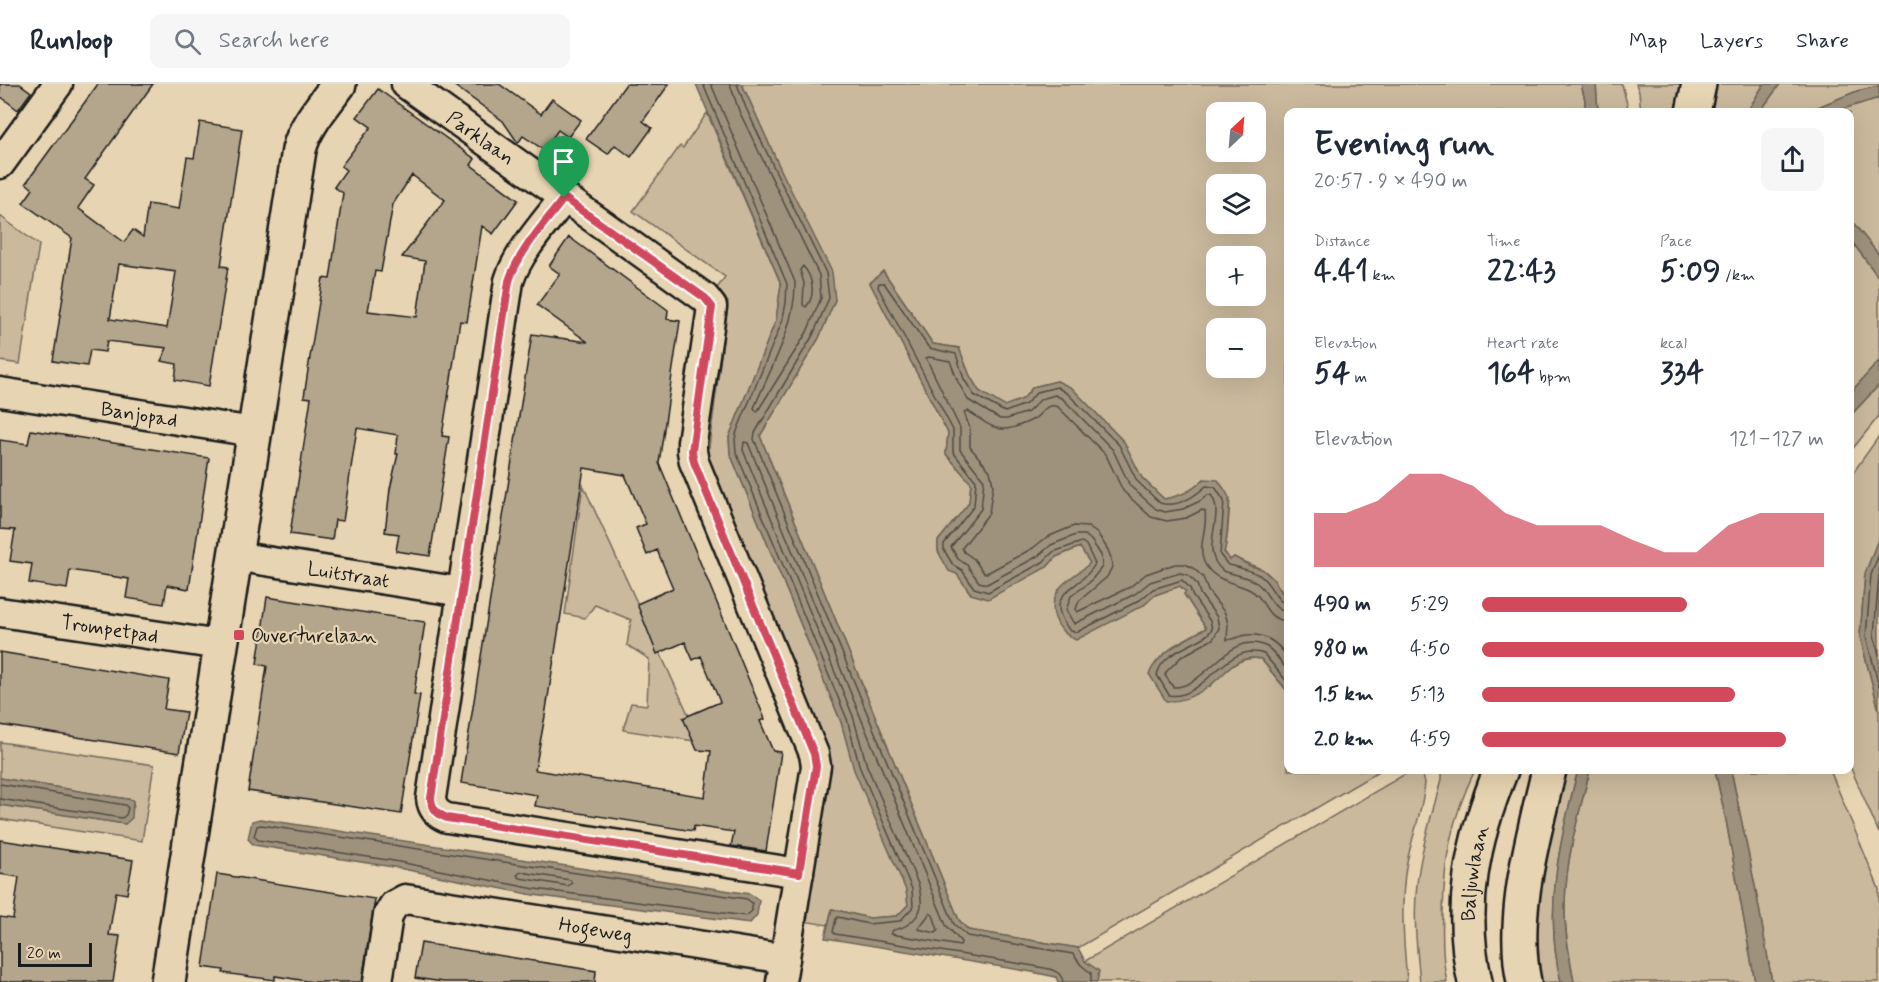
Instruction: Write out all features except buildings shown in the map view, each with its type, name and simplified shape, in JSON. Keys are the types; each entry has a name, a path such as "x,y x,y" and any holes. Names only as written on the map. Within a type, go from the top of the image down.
{"street":[{"path":"0,164 58,84"},
{"path":"168,982 298,150 310,123 339,84"},
{"name":"Parklaan","path":"406,84 705,298 712,307 692,451 694,462 814,754 816,766 783,971"},
{"path":"1694,108 1699,84"},
{"path":"564,198 519,259 512,270 509,281 431,798 432,805 440,815 447,818 799,873"},
{"name":"Banjopad","path":"12,394 254,432"},
{"name":"Luitstraat","path":"234,556 462,592"},
{"name":"Trompetpad","path":"0,612 220,645"},
{"name":"Baljuwlaan","path":"1475,982 1468,933 1469,882 1476,844 1488,802 1499,774"},
{"path":"1524,982 1521,942 1522,903 1530,851 1548,774"},
{"name":"Hogeweg","path":"378,982 388,915 394,904 405,899 783,971"}],"shaded area":[{"path":"742,84 1581,84 1585,108 1284,108 1284,596 1269,575 1261,569 1234,557 1230,560 1224,551 1230,499 1204,479 1186,492 1164,499 1142,478 1124,442 1072,388 1057,381 1033,387 1023,399 1004,407 979,391 970,376 959,348 933,344 884,272 870,283 948,433 946,454 971,483 969,503 938,541 938,551 949,571 957,574 971,594 1047,567 1056,557 1080,547 1090,563 1079,573 1144,605 1155,595 1180,586 1186,592 1184,594 1206,628 1173,646 1209,687 1232,666 1253,658 1261,659 1284,687 1284,774 1374,774 1078,948 968,930 959,920 760,436 819,338 835,300"},
{"path":"1596,84 1622,84 1628,108 1598,108"},
{"path":"1636,84 1683,84 1680,108 1641,108"},
{"path":"1716,84 1764,84 1749,108 1711,108"},
{"path":"1780,84 1879,84 1879,86 1857,91 1816,108 1763,108"},
{"path":"1879,98 1879,255 1854,224 1854,108 1846,108"},
{"path":"707,113 781,284 776,320 729,437 730,453 841,722 855,770 906,890 908,905 897,916 869,918 832,909 828,925 803,921 827,767 702,447 709,447 728,302 715,291 725,277 633,211 680,146 683,148"},
{"path":"0,216 39,245 20,364 0,361"},
{"path":"1854,244 1879,278 1879,361 1854,389"},
{"path":"1879,385 1879,416 1854,447 1854,412"},
{"path":"1879,436 1879,537 1865,574 1860,637 1879,710 1879,833 1853,774 1854,471"},
{"path":"583,485 701,742 623,730 631,703 647,705 649,659 627,645 631,620 595,605 585,618 565,614"},
{"path":"0,742 154,765 142,841 0,819 0,805 125,824 134,806 132,800 0,778"},
{"path":"1405,774 1422,774 1425,782 1422,803 1404,881 1403,924 1407,982 1097,982 1098,971 1085,961"},
{"path":"1441,774 1473,774 1460,806 1447,857 1442,930 1447,982 1420,982 1415,921 1417,884 1424,845"},
{"path":"1554,774 1577,774 1565,822 1556,875 1554,929 1561,982 1540,982 1531,910"},
{"path":"1589,774 1716,774 1755,982 1574,982 1565,923 1565,903 1574,835"},
{"path":"1732,774 1832,774 1879,889 1879,982 1772,982"}],"water":[{"path":"696,84 742,84 780,168 832,272 835,300 819,338 760,436 959,920 968,930 1078,948 1085,961 1099,971 1097,982 1058,982 1056,977 1032,972 825,938 832,909 869,918 897,916 908,905 906,890 854,770 841,722 730,453 729,437 776,320 781,284"},
{"path":"1581,84 1596,84 1598,108 1585,108"},
{"path":"1764,84 1780,84 1763,108 1749,108"},
{"path":"1879,86 1879,98 1846,108 1816,108 1857,91"},
{"path":"1854,224 1879,255 1879,278 1854,244"},
{"path":"883,271 933,344 959,348 970,376 979,391 1004,406 1023,399 1033,387 1057,381 1072,388 1124,442 1142,478 1164,499 1186,492 1204,479 1218,480 1229,498 1224,552 1230,560 1234,557 1250,566 1262,569 1274,580 1284,596 1284,687 1261,659 1253,658 1238,662 1209,686 1194,695 1166,701 1149,674 1166,652 1206,628 1184,594 1186,592 1180,586 1155,595 1144,605 1076,640 1069,636 1058,625 1053,610 1056,595 1062,585 1090,563 1080,547 1056,557 1047,567 988,599 971,594 957,574 949,571 938,551 938,541 969,503 971,483 946,454 948,433 870,283"},
{"path":"1879,361 1879,385 1854,412 1854,389"},
{"path":"1879,537 1879,710 1860,637 1865,574"},
{"path":"1577,774 1589,774 1574,835 1566,886 1566,933 1574,982 1561,982 1554,929 1556,875 1565,822"},
{"path":"1716,774 1732,774 1772,982 1755,982"},
{"path":"0,778 133,800 132,818 125,824 0,805"},
{"path":"260,819 750,894 759,900 757,915 750,923 533,895 393,867 254,845 248,839 252,821"}],"place":[{"name":"Ouverturelaan","path":"239,635"}],"route":[{"path":"564,198 705,298 712,307 692,451 694,462 735,564 814,754 816,766 799,873 447,818 435,811 432,805 431,798 509,281 512,270 519,259 564,198"}]}
